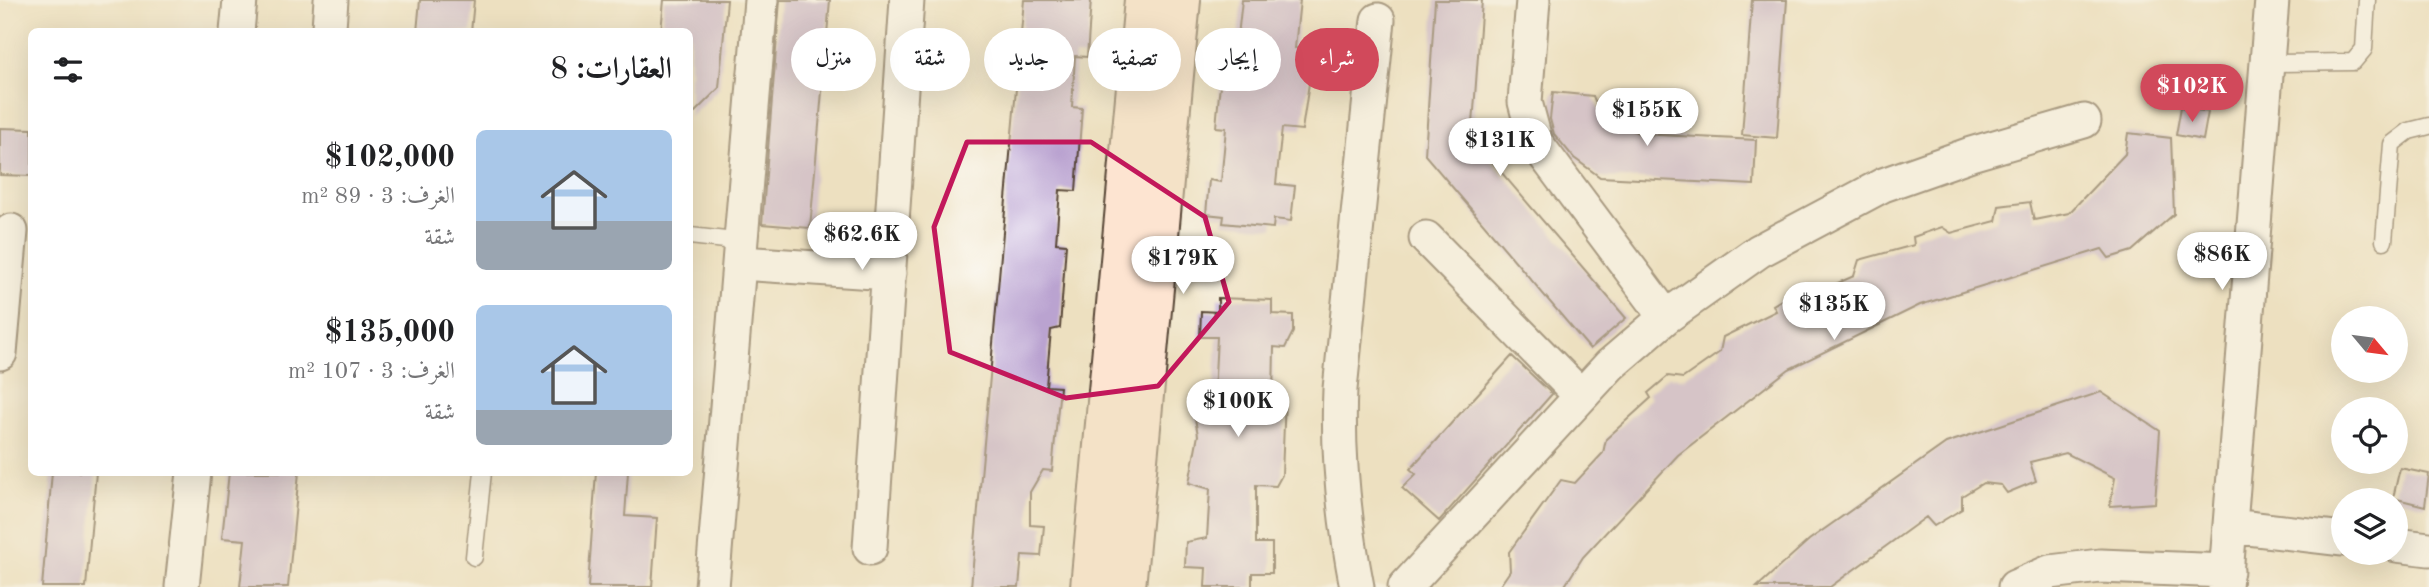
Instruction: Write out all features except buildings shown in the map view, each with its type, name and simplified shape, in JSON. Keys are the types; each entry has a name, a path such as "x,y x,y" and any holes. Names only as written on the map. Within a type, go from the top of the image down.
{"main road":[{"path":"1090,587 1144,0"},
{"path":"1126,587 1181,0"}],"street":[{"path":"237,28 240,0"},
{"path":"712,587 761,0"},
{"path":"870,548 907,0"},
{"path":"1533,0 1525,102 1536,143 1666,317"},
{"path":"2015,587 2050,572 2100,566 2226,579 2272,0"},
{"path":"1357,587 1343,506 1338,445 1340,389 1378,20"},
{"path":"1405,587 1580,395 1666,317 1759,251 1883,186 1971,154 2084,121"},
{"path":"0,353 14,231"},
{"path":"1426,238 1580,395"},
{"path":"742,252 889,273"},
{"path":"182,587 194,476"},
{"path":"2231,527 2331,538"},
{"path":"2408,546 2429,549"}],"lane":[{"path":"2268,63 2353,62 2364,49 2367,0"},
{"path":"2384,242 2392,144 2409,131 2429,126"},
{"path":"693,237 742,252"},
{"path":"474,557 483,476"}],"highlighted area":[{"path":"967,142 1091,142 1205,217 1229,302 1158,386 1066,398 950,352 934,227"}]}
